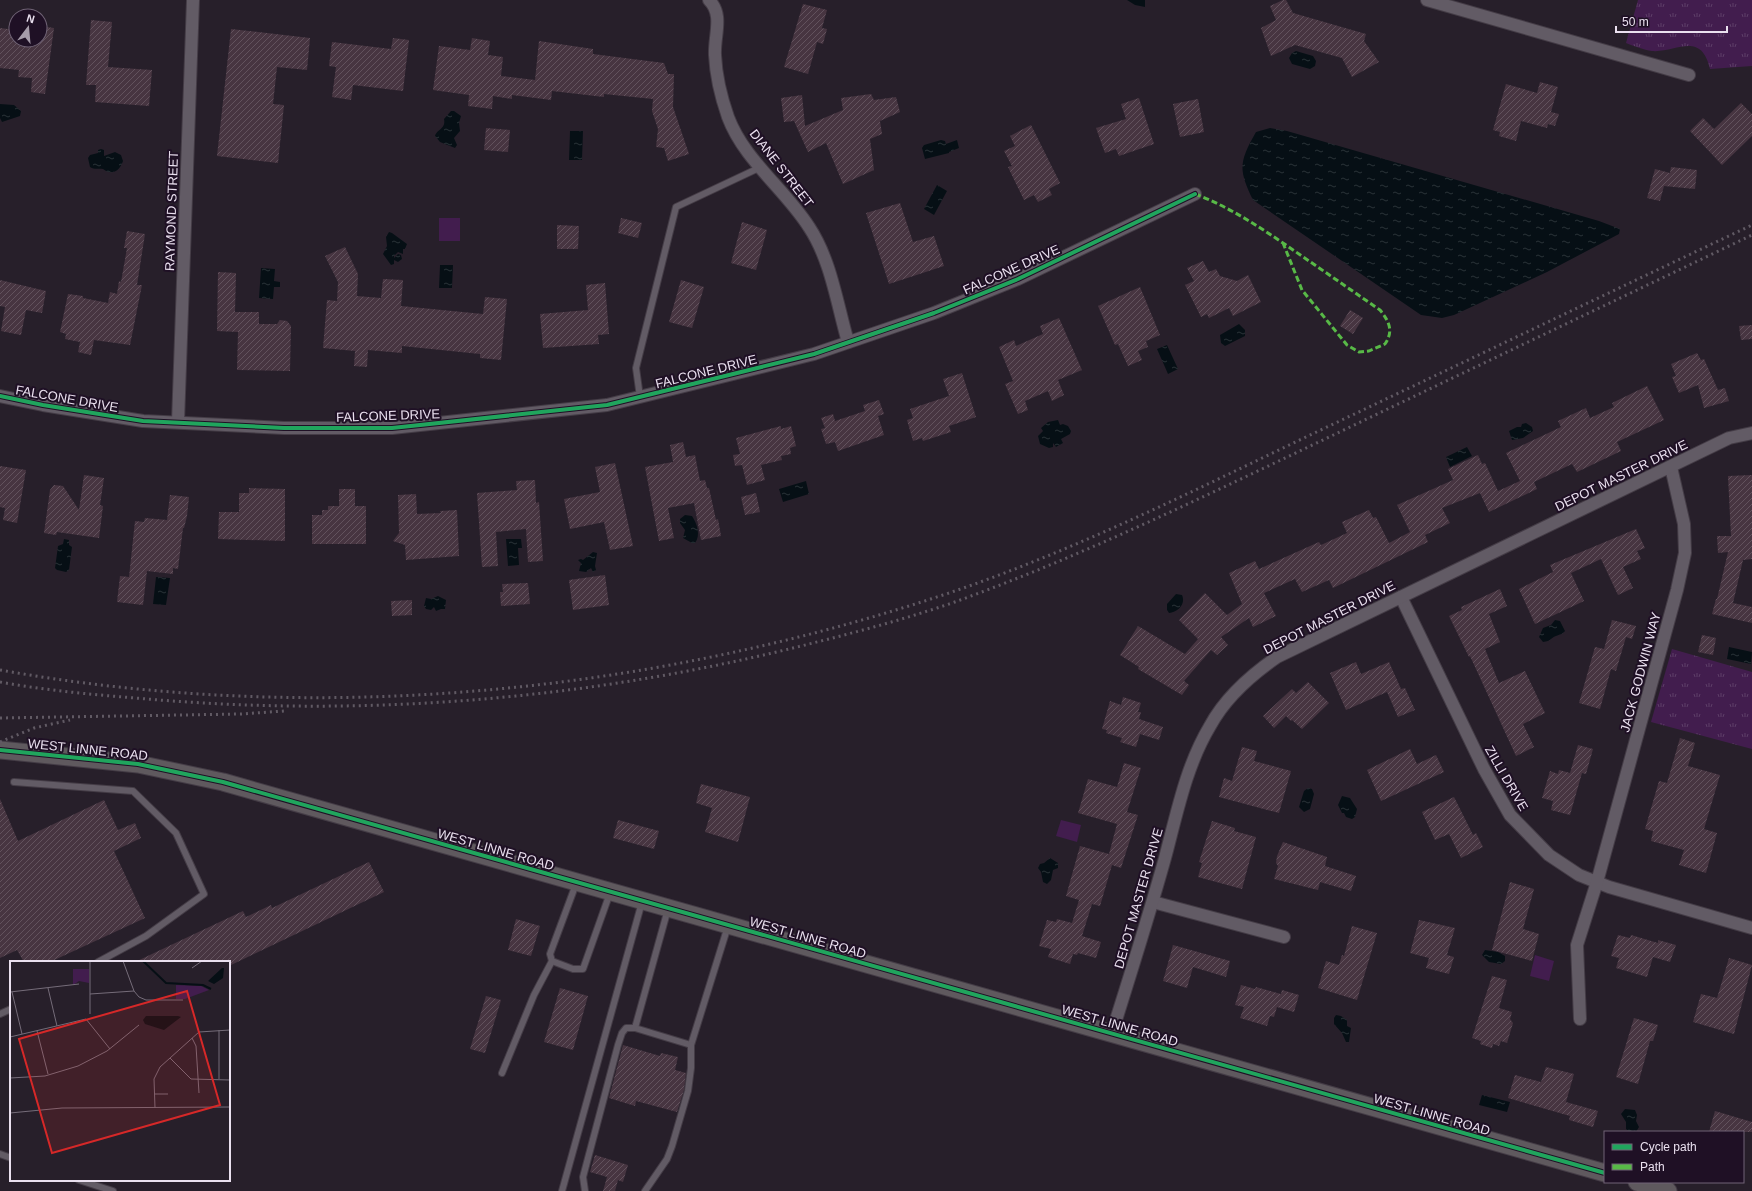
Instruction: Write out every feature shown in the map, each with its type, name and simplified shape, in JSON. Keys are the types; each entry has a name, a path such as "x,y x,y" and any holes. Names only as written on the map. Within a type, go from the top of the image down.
{"street":[{"name":"RAYMOND STREET","path":"178,422 193,0"},
{"path":"1427,0 1689,75"},
{"name":"DIANE STREET","path":"713,4 718,17 715,53 718,86 729,118 745,148 809,227 825,258 848,342"},
{"name":"FALCONE DRIVE","path":"0,396 43,405 143,421 284,428 392,428 599,406 640,398 814,354 934,313 1018,279 1195,194"},
{"name":"DEPOT MASTER DRIVE","path":"1115,1034 1116,1020 1152,902 1192,761 1210,725 1234,694 1255,673 1277,657 1729,438 1752,433"},
{"name":"JACK GODWIN WAY","path":"1580,1019 1577,944 1597,882 1677,590 1685,553 1684,524 1671,467"},
{"name":"ZILLI DRIVE","path":"1401,597 1484,769 1510,814 1549,855 1579,875 1597,882 1638,896 1752,928"},
{"name":"WEST LINNE ROAD","path":"0,750 114,761 191,774 643,900 1604,1173"},
{"path":"1152,902 1284,937"},
{"path":"1640,1183 1668,1191"}],"lane":[{"path":"640,398 636,368 676,207 761,167"},
{"path":"14,782 133,792 176,833 186,853 204,894 146,936 100,961"},
{"path":"502,1073 531,1001 552,961 550,954 576,882"},
{"path":"552,961 573,969 584,969 610,891"},
{"path":"562,1191 643,900"},
{"path":"635,1028 669,908"},
{"path":"645,1191 668,1159 688,1091 691,1068 691,1045 728,924"},
{"path":"0,1014 10,1009"},
{"path":"585,1191 583,1177 622,1033 626,1028 635,1028 691,1045"},
{"path":"0,1154 10,1158"},
{"path":"82,1181 113,1191"}],"green space":[{"path":"1638,0 1752,0 1752,66 1710,69 1706,57 1701,50 1694,47 1687,46 1661,51 1652,51 1626,43"},
{"path":"439,218 460,218 460,241 439,241"},
{"path":"1672,649 1752,672 1752,749 1651,722"},
{"path":"1061,820 1081,825 1077,842 1056,836"},
{"path":"1535,955 1554,961 1549,981 1530,976"}],"water":[{"path":"1127,0 1145,0 1145,7 1135,5"},
{"path":"1296,51 1313,56 1316,61 1315,66 1310,69 1292,64 1289,58 1292,53"},
{"path":"0,104 14,105 21,111 20,116 2,122 0,118"},
{"path":"451,111 454,111 461,116 459,123 460,131 454,138 457,145 455,148 440,142 435,136 443,127 444,119"},
{"path":"1270,128 1287,131 1599,221 1620,229 1619,234 1547,272 1454,315 1442,318 1421,315 1253,200 1245,181 1242,166 1246,151 1256,132"},
{"path":"570,131 583,131 582,160 569,160"},
{"path":"941,140 945,141 946,144 957,140 959,148 949,153 925,159 922,148 924,145"},
{"path":"98,150 104,150 104,156 115,152 121,155 123,161 120,168 114,172 108,172 103,169 95,169 90,167 88,158 90,155 98,153"},
{"path":"937,185 947,191 934,215 924,209"},
{"path":"389,232 407,244 405,249 403,249 403,254 398,252 394,256 394,258 398,254 401,255 402,259 398,262 394,260 394,264 391,265 383,254 387,246 386,237"},
{"path":"440,265 453,265 452,288 439,288"},
{"path":"261,268 275,269 274,281 280,282 280,287 274,287 273,299 259,298"},
{"path":"1239,324 1245,330 1245,336 1225,346 1221,343 1220,335"},
{"path":"1167,345 1178,369 1168,374 1157,349"},
{"path":"1058,420 1060,425 1063,424 1068,426 1071,431 1070,434 1061,439 1063,443 1056,447 1053,443 1053,447 1049,448 1040,444 1038,436 1043,431 1041,428 1048,422"},
{"path":"1526,423 1532,427 1533,431 1523,438 1512,440 1509,431 1517,427 1521,427 1522,424"},
{"path":"1467,447 1472,456 1450,467 1446,457"},
{"path":"806,481 809,494 783,502 779,489"},
{"path":"685,515 692,516 697,526 698,537 695,543 683,538 685,530 680,523 680,519"},
{"path":"64,539 69,540 69,545 72,547 69,570 66,572 55,568 58,546 63,544"},
{"path":"506,539 521,539 522,548 518,548 519,565 508,566"},
{"path":"593,552 597,553 595,566 596,570 593,572 591,568 586,572 579,571 581,563 578,560 583,560"},
{"path":"156,577 170,578 166,605 153,604"},
{"path":"1176,594 1182,595 1182,604 1178,609 1169,613 1167,610 1167,604"},
{"path":"438,596 446,600 445,609 436,611 434,607 431,610 426,609 424,606 426,598 431,599"},
{"path":"1555,620 1560,621 1565,631 1546,642 1543,642 1539,637 1543,628 1551,625"},
{"path":"1729,647 1752,652 1751,664 1727,659"},
{"path":"1308,788 1312,789 1314,794 1310,809 1304,812 1299,807 1304,791"},
{"path":"1342,796 1350,798 1357,809 1355,817 1352,819 1346,817 1344,813 1342,813 1338,805"},
{"path":"1050,858 1058,863 1058,868 1053,870 1051,880 1047,884 1043,882 1041,872 1038,868 1040,864 1044,863"},
{"path":"1485,950 1498,952 1505,956 1505,961 1501,964 1489,962 1482,955"},
{"path":"1336,1015 1347,1020 1347,1026 1351,1028 1349,1042 1346,1042 1342,1033 1334,1024 1334,1018"},
{"path":"1482,1095 1510,1102 1507,1112 1479,1105"},
{"path":"1625,1109 1635,1110 1637,1115 1636,1121 1639,1127 1637,1131 1629,1131 1626,1129 1626,1122 1621,1114"}],"building":[{"path":"1286,0 1293,13 1366,34 1364,41 1379,62 1352,77 1342,58 1295,45 1271,56 1261,28 1276,20 1270,6"},
{"path":"803,4 827,10 822,28 827,29 823,44 817,42 808,74 784,67"},
{"path":"91,20 112,22 108,67 152,70 149,106 95,102 96,85 86,85"},
{"path":"48,27 54,28 45,94 31,92 32,78 18,77 19,70 0,68 0,28 8,29 8,48 48,48"},
{"path":"231,29 310,38 307,70 277,67 273,104 284,105 278,163 217,156"},
{"path":"393,38 409,40 403,91 353,85 351,100 332,97 336,67 329,66 332,42 391,49"},
{"path":"472,38 490,41 488,55 503,57 501,76 535,80 539,41 593,49 593,54 664,63 668,74 674,74 673,107 689,154 668,161 664,148 656,147 658,129 652,111 653,99 604,94 604,97 552,91 551,100 512,95 512,99 493,96 492,109 468,106 469,95 433,90 439,46 470,50"},
{"path":"1540,82 1558,87 1551,112 1559,114 1555,126 1548,124 1547,128 1521,121 1516,141 1499,136 1500,132 1493,130 1506,84 1537,93"},
{"path":"871,94 874,100 896,97 900,112 880,121 882,134 870,139 874,170 843,184 826,143 808,152 794,121 784,122 781,98 802,95 805,126 843,110 841,98"},
{"path":"1139,98 1154,144 1119,156 1116,149 1105,153 1096,128 1126,119 1121,104"},
{"path":"1198,99 1204,132 1180,137 1173,104"},
{"path":"1741,103 1752,114 1752,136 1722,165 1690,131 1703,118 1714,129"},
{"path":"1031,125 1060,183 1049,189 1052,195 1038,202 1034,195 1024,200 1008,167 1012,166 1004,151 1015,146 1010,136"},
{"path":"486,128 510,130 508,152 484,150"},
{"path":"1671,167 1697,170 1695,189 1664,186 1660,201 1647,198 1655,169 1670,173"},
{"path":"900,203 913,242 934,236 944,266 889,284 866,213"},
{"path":"621,218 642,223 638,238 618,233"},
{"path":"742,222 767,230 756,270 731,263"},
{"path":"557,225 579,226 578,249 557,249"},
{"path":"127,231 145,234 137,285 142,285 130,345 94,340 91,355 78,352 80,342 65,339 66,334 60,332 68,294 83,296 83,298 108,303 110,292 117,294 119,281 121,282 127,248 124,248"},
{"path":"345,247 358,274 357,296 381,298 383,279 403,280 401,306 483,314 485,297 507,299 501,360 480,358 480,354 402,346 402,353 368,350 367,367 354,366 355,351 323,348 327,300 337,301 338,282 325,256"},
{"path":"1203,261 1209,272 1216,269 1220,276 1237,281 1248,275 1261,302 1233,316 1229,308 1209,318 1207,314 1201,317 1185,285 1194,281 1187,268"},
{"path":"218,272 236,273 235,312 259,312 259,324 277,324 280,320 287,321 291,326 290,371 237,370 238,332 217,331"},
{"path":"0,280 46,291 42,313 26,310 21,335 1,331 5,307 0,306"},
{"path":"681,280 704,287 692,328 669,322"},
{"path":"605,283 609,334 598,335 599,344 543,348 540,314 588,310 586,285"},
{"path":"1140,287 1160,335 1146,341 1148,347 1138,351 1142,360 1128,366 1118,344 1115,345 1098,306"},
{"path":"1350,310 1363,318 1353,334 1340,326"},
{"path":"1059,318 1082,370 1058,380 1064,395 1052,401 1048,391 1025,401 1028,410 1018,414 1005,384 1013,381 999,347 1014,340 1016,346 1043,334 1040,326"},
{"path":"1752,325 1752,339 1741,340 1739,326"},
{"path":"1697,353 1701,360 1704,359 1718,390 1725,388 1729,401 1704,408 1698,385 1679,393 1672,377 1676,376 1671,364"},
{"path":"962,373 976,417 949,426 951,432 923,441 922,438 913,441 907,420 913,418 910,409 949,396 943,379"},
{"path":"1647,386 1664,420 1617,442 1621,451 1577,472 1572,464 1534,482 1537,489 1489,512 1480,493 1442,508 1450,523 1425,535 1428,542 1333,588 1329,580 1302,592 1295,579 1264,593 1276,616 1253,627 1249,618 1221,637 1228,645 1217,655 1211,650 1184,681 1189,685 1182,695 1138,669 1139,667 1120,655 1138,626 1185,654 1198,639 1179,620 1205,593 1227,615 1242,604 1229,573 1255,561 1259,569 1319,542 1321,545 1347,533 1342,522 1369,510 1373,518 1376,517 1389,543 1410,532 1397,505 1453,480 1448,469 1478,455 1482,464 1485,463 1498,491 1520,481 1506,453 1561,427 1558,421 1586,408 1590,418 1614,407 1612,403"},
{"path":"879,400 884,414 878,416 884,435 838,451 835,442 826,444 821,429 825,428 821,418 833,414 835,421 865,411 863,405"},
{"path":"781,426 781,429 791,426 796,446 790,448 791,454 781,456 782,460 761,465 765,480 747,485 742,465 735,466 733,455 740,454 736,438"},
{"path":"683,442 686,457 695,455 700,481 705,480 707,488 709,488 716,520 718,519 721,536 701,540 694,503 668,508 674,538 659,541 645,467 673,462 670,445"},
{"path":"615,463 633,546 610,550 604,522 570,529 564,499 600,492 595,467"},
{"path":"0,466 26,470 17,523 3,520 5,508 0,507"},
{"path":"84,475 104,478 100,505 103,506 99,538 57,532 56,535 44,533 50,490 54,485 63,486 79,510"},
{"path":"1752,475 1752,559 1743,560 1733,603 1752,607 1752,623 1712,614 1728,552 1718,553 1717,536 1731,536 1728,476"},
{"path":"535,480 536,503 539,502 543,561 528,562 526,529 496,532 498,566 482,567 477,493 517,490 516,481"},
{"path":"249,488 285,489 285,541 218,539 219,512 239,512 239,493 249,493"},
{"path":"339,489 355,489 355,506 366,506 366,544 312,544 312,515 322,515 322,510 328,510 328,506 339,506"},
{"path":"756,493 760,512 745,515 741,497"},
{"path":"416,494 417,514 441,513 440,511 457,510 459,556 406,560 405,545 393,541 399,533 398,495"},
{"path":"170,495 189,497 187,516 183,528 178,569 173,568 173,574 147,571 143,605 117,602 120,576 129,577 135,521 144,522 145,518 167,520"},
{"path":"1636,529 1645,548 1637,551 1641,559 1623,567 1633,588 1618,595 1601,559 1571,573 1584,601 1535,624 1519,589 1553,572 1550,565"},
{"path":"605,575 609,605 573,610 569,580"},
{"path":"528,583 530,604 501,606 500,592 503,592 502,584"},
{"path":"1500,589 1507,606 1489,614 1500,642 1485,649 1499,683 1525,671 1545,713 1523,724 1534,747 1516,756 1470,656 1469,657 1449,616 1462,610 1461,607"},
{"path":"412,600 412,615 392,616 391,601"},
{"path":"1612,620 1636,626 1632,639 1626,637 1616,671 1611,669 1600,709 1579,703 1595,647 1604,649"},
{"path":"1702,635 1716,638 1713,655 1698,652"},
{"path":"1356,662 1361,674 1389,662 1401,689 1405,688 1415,710 1398,717 1387,692 1346,710 1330,673"},
{"path":"1308,682 1329,703 1302,729 1286,716 1274,728 1263,716 1292,689 1296,693"},
{"path":"1123,697 1141,703 1138,712 1141,712 1139,719 1163,727 1159,740 1140,734 1136,747 1120,742 1122,738 1106,733 1107,730 1102,729 1110,701 1121,705"},
{"path":"1680,738 1695,743 1688,766 1720,775 1704,829 1717,833 1706,873 1679,865 1684,850 1651,841 1653,831 1645,829 1659,781 1667,783"},
{"path":"1578,745 1593,749 1586,774 1582,773 1570,815 1551,810 1553,801 1542,798 1550,771 1558,774 1559,770 1570,773"},
{"path":"1242,747 1257,751 1254,761 1291,771 1279,813 1219,797 1224,778 1232,781"},
{"path":"1410,749 1417,764 1436,755 1444,772 1381,801 1367,770"},
{"path":"1124,763 1141,768 1127,812 1138,815 1121,868 1112,865 1100,906 1092,904 1082,936 1101,942 1096,958 1078,953 1077,955 1073,954 1070,964 1048,957 1051,949 1039,946 1047,920 1056,922 1057,919 1072,923 1079,900 1066,896 1080,846 1109,854 1117,824 1078,813 1088,779 1117,787"},
{"path":"701,784 750,797 738,842 705,832 712,808 696,803"},
{"path":"1454,797 1473,835 1476,833 1483,847 1461,858 1449,834 1435,840 1422,812"},
{"path":"0,799 18,841 104,800 118,830 135,823 141,838 114,851 145,918 52,961 23,961 17,950 0,958"},
{"path":"618,820 659,831 654,849 613,838"},
{"path":"1212,821 1235,828 1234,831 1256,837 1242,889 1198,877 1202,863 1199,862"},
{"path":"1283,842 1327,857 1325,866 1356,876 1351,891 1320,882 1318,890 1274,879 1278,866 1276,863 1277,856"},
{"path":"369,862 384,892 230,966 230,961 137,961 243,911 246,917 271,905 272,908"},
{"path":"1510,882 1534,889 1523,929 1539,934 1532,961 1492,950"},
{"path":"516,919 540,926 531,956 508,950"},
{"path":"1419,920 1455,928 1447,955 1454,957 1449,974 1426,968 1429,958 1410,953"},
{"path":"1352,926 1377,933 1357,1000 1318,988 1326,961 1339,965 1342,955 1344,956"},
{"path":"1618,935 1630,938 1631,935 1658,943 1658,940 1676,945 1670,962 1653,957 1647,977 1616,968 1619,958 1611,956"},
{"path":"1173,945 1230,961 1226,977 1193,967 1187,988 1163,981"},
{"path":"1729,958 1752,965 1734,1034 1693,1022 1701,994 1717,998"},
{"path":"1492,976 1507,980 1499,1008 1512,1012 1510,1019 1513,1023 1507,1043 1501,1041 1499,1046 1493,1044 1492,1048 1480,1044 1481,1041 1472,1038"},
{"path":"1241,985 1255,989 1256,987 1281,994 1282,990 1299,995 1294,1012 1277,1007 1274,1017 1270,1016 1267,1026 1240,1018 1244,1007 1235,1005"},
{"path":"560,988 588,996 573,1050 544,1042"},
{"path":"486,996 501,1000 485,1053 470,1049"},
{"path":"1634,1018 1658,1025 1653,1041 1650,1041 1638,1084 1616,1077"},
{"path":"623,1045 660,1056 661,1053 678,1057 675,1070 686,1073 684,1090 677,1112 636,1101 635,1106 609,1098"},
{"path":"1546,1067 1574,1074 1566,1102 1598,1111 1593,1127 1569,1120 1570,1116 1508,1098 1515,1075 1541,1082"},
{"path":"1715,1111 1752,1122 1752,1132 1709,1131"},
{"path":"595,1155 628,1165 623,1182 618,1180 615,1191 603,1191 607,1177 590,1172"}],"railway":[{"path":"0,670 118,687 237,696 356,697 476,691 594,677 712,657 829,629 943,595 1036,560 1128,521 1752,225"},
{"path":"0,682 92,694 231,704 314,706 398,704 481,699 563,691 646,678 728,663 863,630 952,603 1047,566 1141,526 1752,235"},
{"path":"0,718 241,714 284,711"},
{"path":"0,742 34,728 70,720"}],"marked path":[{"path":"1195,194 1218,204 1251,222 1283,243 1380,310 1386,318 1390,330 1385,344 1369,351 1359,352 1347,345 1302,290 1283,243"}],"cycle path":[{"path":"0,396 43,405 143,421 284,428 392,428 607,405 814,354 934,313 1018,279 1195,194"},
{"path":"0,750 138,764 223,782 1604,1173"}]}
